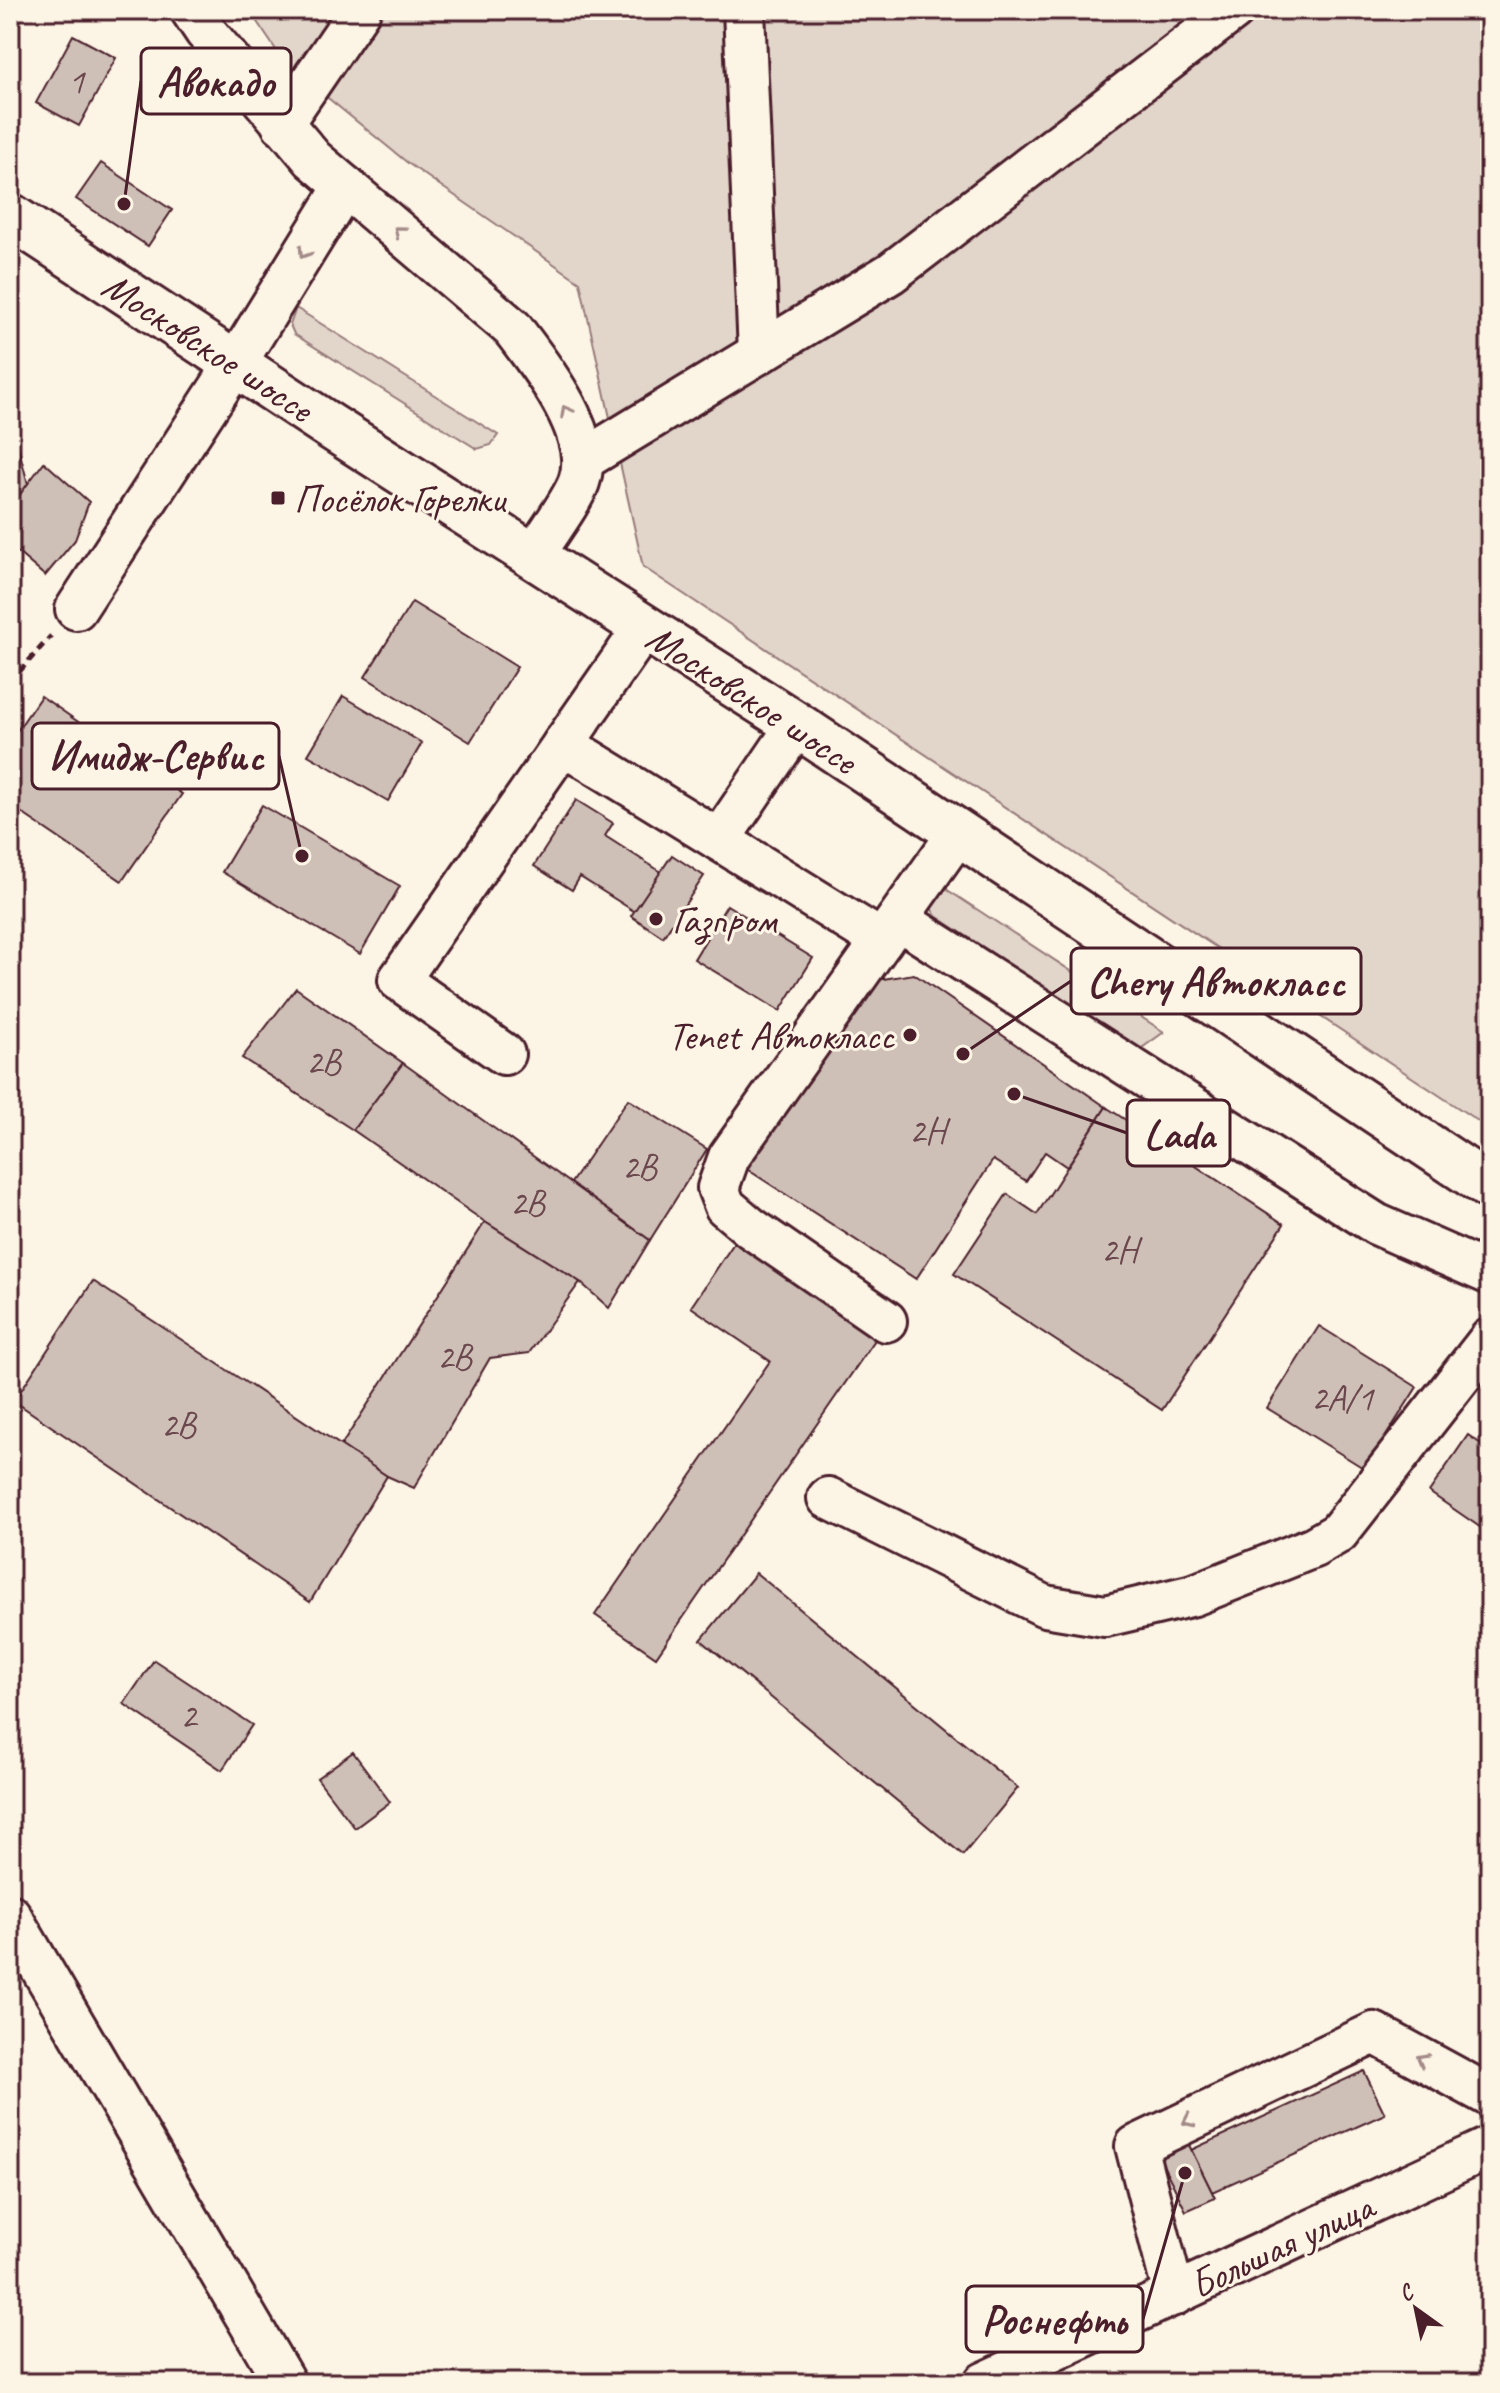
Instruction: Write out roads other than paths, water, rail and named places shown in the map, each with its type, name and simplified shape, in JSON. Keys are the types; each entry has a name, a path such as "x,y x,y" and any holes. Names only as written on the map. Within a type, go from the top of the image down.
{"main road":[{"name":"Московское шоссе","path":"10,216 797,725 1490,1187"}],"street":[{"path":"191,10 205,31 313,159 512,328 536,360 579,434 583,460 579,483 533,557"},
{"path":"282,124 360,10"},
{"path":"744,10 759,353"},
{"path":"583,460 891,273 1234,10"},
{"path":"76,609 236,363 345,186"},
{"path":"504,1054 399,980 644,628"},
{"path":"719,840 797,725"},
{"path":"563,744 719,840 890,930 1376,1224 1490,1274"},
{"path":"886,1321 751,1228 725,1206 718,1188 729,1157 959,832"},
{"path":"828,1498 1045,1606 1105,1616 1194,1595 1314,1547 1338,1533 1490,1339"},
{"path":"10,1915 285,2383"},
{"path":"1174,2295 1136,2146 1374,2033 1490,2096"},
{"name":"Большая улица","path":"984,2383 1490,2147"}],"place":[{"name":"Авокадо","path":"124,204"},
{"name":"Посёлок Горелки","path":"278,498"},
{"name":"Имидж-Сервис","path":"302,856"},
{"name":"Газпром","path":"656,919"},
{"name":"Tenet Автокласс","path":"910,1035"},
{"name":"Chery Автокласс","path":"963,1054"},
{"name":"Lada","path":"1014,1094"},
{"name":"Роснефть","path":"1185,2173"}]}
